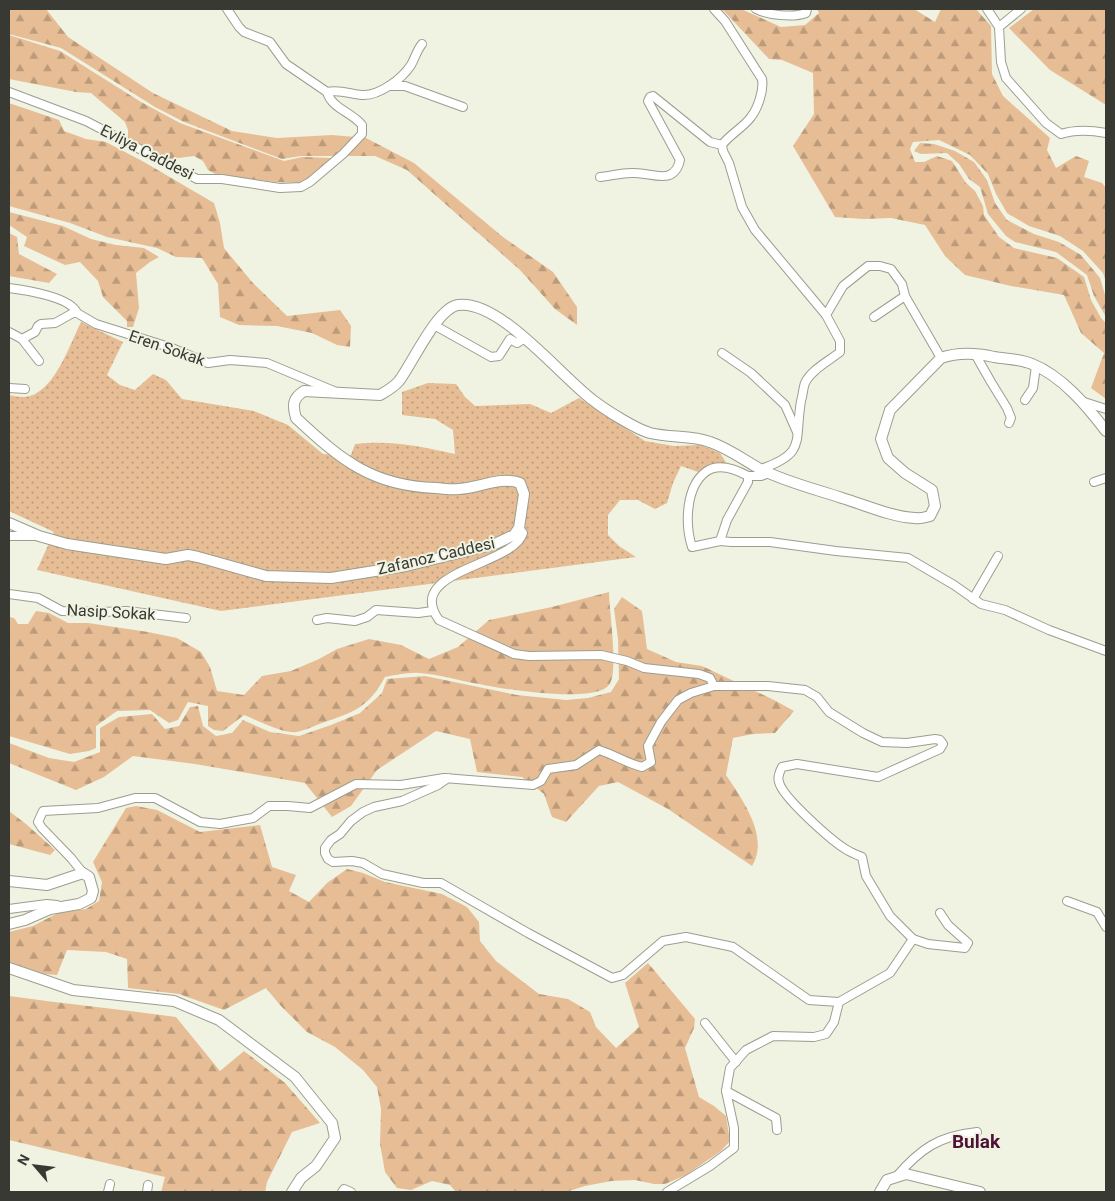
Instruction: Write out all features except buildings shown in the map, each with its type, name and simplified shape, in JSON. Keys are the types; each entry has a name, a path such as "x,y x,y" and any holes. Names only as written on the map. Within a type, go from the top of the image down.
{"street":[{"path":"227,9 244,32 270,42 286,64 327,92 334,90 368,95 375,94 402,75 411,65 422,44"},
{"path":"714,9 725,21 762,79 764,86 751,117 722,145 742,207 754,230 826,315 840,341 840,352 811,374 805,384 796,446 791,455 771,465 761,476 748,476 735,469 720,468 708,470 698,480 691,494 688,519 689,540 692,547 720,541 770,542 908,558 981,604 1005,610 1049,630 1106,651"},
{"path":"756,9 777,14 799,15 806,13 807,9"},
{"path":"987,9 999,27 1001,62 1006,78 1046,123 1061,134 1071,131 1089,130 1106,132"},
{"path":"999,27 1022,9"},
{"path":"387,86 405,86 463,107"},
{"name":"Evliya Caddesi","path":"9,92 86,122 197,179 222,179 280,188 301,187 310,182 343,154 362,134 362,125 359,121 333,103 327,92"},
{"path":"600,177 634,172 663,177 673,173 678,168 680,160 648,101 653,96 710,142 722,145"},
{"path":"826,315 843,286 868,266 880,266 891,269 902,284 905,296 940,358"},
{"name":"Eren Sokak","path":"9,288 42,294 57,299 76,309 77,313 96,324 169,347 208,363 230,360 267,363 334,391"},
{"path":"874,317 905,296"},
{"path":"714,686 710,678 699,674 644,668 601,655 529,656 514,654 439,620 433,611 432,597 436,588 453,577 510,548 522,537 523,533 519,528 524,494 520,483 504,480 459,489 408,487 367,473 325,445 296,418 293,405 295,398 304,391 334,391 380,395 386,392 398,382 434,326 446,311 452,307 468,305 495,316 525,338 594,401 642,430 709,441 765,471 884,512 916,519 930,516 936,506 932,490 905,473 888,458 881,439 890,410 940,358 952,355 975,354 1031,363 1055,377 1079,400 1106,431"},
{"path":"22,340 35,332 41,324 55,323 73,313 77,313"},
{"path":"434,326 491,356 499,356 510,339 517,343 525,338"},
{"path":"9,332 22,340 39,361"},
{"path":"722,353 751,373 785,405 798,434"},
{"path":"975,354 1007,408 1011,418 1009,423"},
{"path":"1026,400 1033,388 1036,366"},
{"path":"9,388 26,389"},
{"path":"1079,400 1106,409"},
{"path":"720,541 727,520 748,482 748,476"},
{"path":"1094,482 1106,478"},
{"name":"Zafanoz Caddesi","path":"9,524 39,536 67,544 166,559 188,555 266,576 331,578 406,566 495,544 514,535 519,528"},
{"path":"9,536 39,536"},
{"path":"973,598 998,556"},
{"name":"Nasip Sokak","path":"9,594 38,598 62,611 126,611 186,618"},
{"path":"317,620 327,618 355,621 367,618 376,610 433,611"},
{"path":"9,924 25,920 50,909 79,904 91,898 93,891 89,877 83,873 38,822 43,812 98,808 135,798 155,798 200,822 220,824 252,818 269,806 310,808 356,784 401,785 448,778 533,785 541,781 548,769 576,765 599,750 613,754 626,763 642,767 651,762 648,746 661,722 678,700 691,693 714,686 768,686 805,690 816,697 829,712 863,733 882,742 907,744 935,739 940,740 943,744 940,749 878,777 797,764 782,767 778,781 794,803 818,826 847,850 862,857 866,876 890,916 912,939 928,944 965,948 968,943 948,925 940,913"},
{"path":"448,778 438,785 402,801 374,807 363,812 350,821 325,848 328,859 334,862 352,861 363,863 382,874 423,883 441,883 612,978 623,975 663,941 686,938 733,947 809,1000 839,1002 890,973 912,939"},
{"path":"9,881 47,885 83,873"},
{"path":"1067,901 1097,912 1106,927"},
{"path":"9,909 47,904 69,906"},
{"path":"9,968 73,990 174,1002 219,1020 271,1058 295,1077 332,1123 335,1138 316,1166 301,1178 292,1192"},
{"path":"667,1192 710,1166 734,1148 734,1128 726,1091 730,1068 746,1050 773,1036 814,1038 826,1034 834,1022 839,1002"},
{"path":"705,1023 736,1062"},
{"path":"726,1091 776,1118 777,1130"},
{"path":"896,1177 908,1163 931,1145 955,1135 977,1132"},
{"path":"880,1192 888,1180 906,1174 980,1192"},
{"path":"342,1192 344,1190 351,1192"}],"green space":[{"path":"9,9 46,9 68,37 153,93 232,131 277,138 332,135 366,138 414,163 503,237 553,272 577,307 577,325 555,309 520,270 407,170 375,156 301,156 282,159 184,122 155,107 61,48 9,34"},
{"path":"722,9 741,9 781,27 805,25 819,13 817,9 914,9 935,22 941,9 976,9 991,26 992,74 1003,96 1050,138 1047,150 1056,168 1076,156 1089,161 1084,177 1102,183 1106,188 1106,282 1103,273 1083,251 1060,236 1029,226 1007,213 996,194 988,174 970,155 939,140 913,142 910,149 915,162 924,162 937,156 952,161 966,183 975,191 983,206 984,215 999,237 1014,248 1057,258 1084,277 1091,300 1106,323 1106,399 1091,388 1104,353 1081,333 1064,295 1011,286 965,275 945,256 925,225 891,218 835,217 793,146 814,114 813,73 782,60 769,59"},
{"path":"1034,9 1106,9 1106,105 1050,70 1009,28"},
{"path":"9,35 60,51 141,102 180,123 284,161 302,157 333,158 300,183 217,175 208,170 203,161 194,156 170,159 128,138 125,122 91,93 76,92 9,79"},
{"path":"9,103 59,120 64,131 86,139 106,142 214,203 220,223 224,248 252,282 287,316 340,310 351,326 350,347 337,345 312,333 277,326 239,325 220,317 218,284 202,258 176,257 157,248 107,237 70,223 9,206"},
{"path":"920,143 934,144 955,151 974,162 987,180 995,203 1007,220 1034,234 1059,242 1081,255 1100,278 1106,298 1106,317 1094,296 1087,275 1056,252 1015,242 1006,236 988,214 980,187 969,179 959,164 947,153 921,154 914,151"},
{"path":"9,212 63,226 91,239 116,245 144,248 159,257 136,273 139,308 133,327 127,327 127,321 103,297 98,281 80,262 65,265 24,246 27,237 9,225"},
{"path":"9,233 17,237 19,254 57,274 49,283 9,276"},
{"path":"81,322 123,342 107,375 120,385 135,390 153,374 166,380 182,399 254,411 288,425 323,454 351,455 355,444 393,443 455,454 453,430 435,419 402,415 402,392 428,383 456,384 465,397 475,406 530,404 551,413 579,398 645,441 674,446 701,445 720,453 727,464 710,464 698,472 681,466 667,503 655,509 638,500 620,500 608,515 608,535 619,546 636,557 221,611 37,570 54,532 9,511 9,395 24,397 44,388 52,379 66,355"},
{"path":"609,592 613,668 609,685 600,691 586,694 526,692 434,675 411,673 385,677 372,696 359,708 343,716 296,732 277,729 244,715 223,731 214,730 208,726 208,706 188,702 178,720 169,723 150,710 117,711 96,726 96,748 89,751 70,754 9,736 9,617 14,618 18,624 28,624 36,611 49,613 68,623 88,623 177,638 201,652 210,667 217,691 244,695 262,676 291,671 337,649 369,639 401,645 429,659 458,647 489,620 552,607"},
{"path":"622,597 642,611 647,649 676,662 702,666 794,711 775,733 753,734 733,738 726,775 746,807 756,831 757,855 752,866 668,809 618,782 599,786 566,822 552,817 544,794 522,777 477,772 470,739 436,731 377,770 351,806 332,817 305,783 195,764 133,756 104,777 76,790 9,763 9,743 49,758 74,762 100,752 100,728 119,717 152,714 165,729 179,726 190,707 198,706 203,726 216,736 232,733 243,720 270,732 299,736 360,713 382,693 387,679 425,676 517,695 566,700 588,698 611,692 619,679 618,639 614,609"},
{"path":"136,806 157,810 200,832 260,825 272,867 296,875 289,891 309,902 327,883 347,869 385,882 442,894 467,907 479,922 480,941 496,961 539,994 568,999 590,1012 596,1027 616,1048 639,1027 625,983 648,963 695,1019 694,1028 685,1048 699,1097 726,1116 730,1141 721,1151 686,1175 665,1184 635,1180 611,1181 566,1192 456,1192 450,1185 432,1181 411,1190 397,1188 385,1172 380,1144 381,1109 377,1087 363,1070 335,1047 307,1032 266,988 224,1010 179,994 128,988 127,959 106,952 67,950 57,975 45,974 9,962 9,932 33,926 58,913 86,909 99,901 102,882 93,862 126,808"},
{"path":"9,811 55,850 50,855 9,844"},
{"path":"9,996 176,1017 220,1071 244,1051 285,1083 320,1123 292,1132 267,1182 265,1192 161,1192 165,1177 9,1140"}],"district":[{"name":"Bulak","path":"976,1141"}]}
